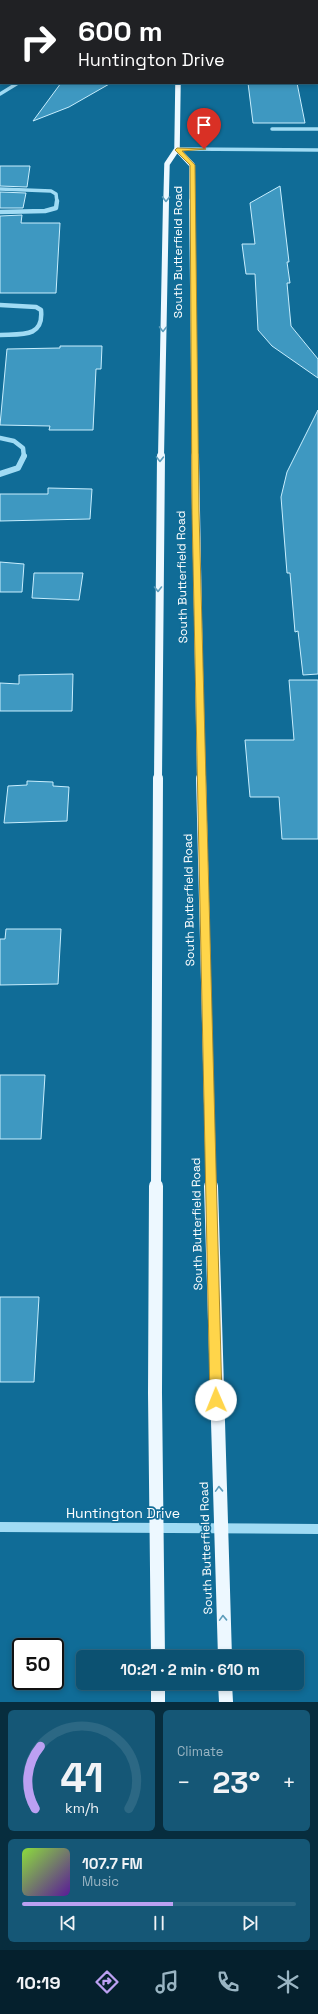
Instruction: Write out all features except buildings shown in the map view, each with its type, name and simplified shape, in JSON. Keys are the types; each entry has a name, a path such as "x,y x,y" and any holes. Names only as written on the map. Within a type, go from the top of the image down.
{"main road":[{"name":"South Butterfield Road","path":"158,1650 158,1527 155,1369 159,540 167,164 177,149 178,84"},
{"name":"South Butterfield Road","path":"177,149 192,165 195,519 216,1400 224,1650"},
{"path":"158,1690 158,1702"},
{"path":"225,1690 226,1702"}],"street":[{"path":"0,94 16,84"},
{"path":"272,129 318,129"},
{"path":"177,149 318,150"},
{"path":"0,189 52,190 56,194 57,204 52,210 45,211 0,212"},
{"path":"0,305 36,307 40,310 43,320 36,331 25,334 0,335"},
{"path":"0,438 14,441 23,448 25,455 18,468 0,474"},
{"name":"Huntington Drive","path":"0,1527 318,1529"}],"route":[{"path":"204,149 177,149 192,165 195,511 216,1400"}]}
